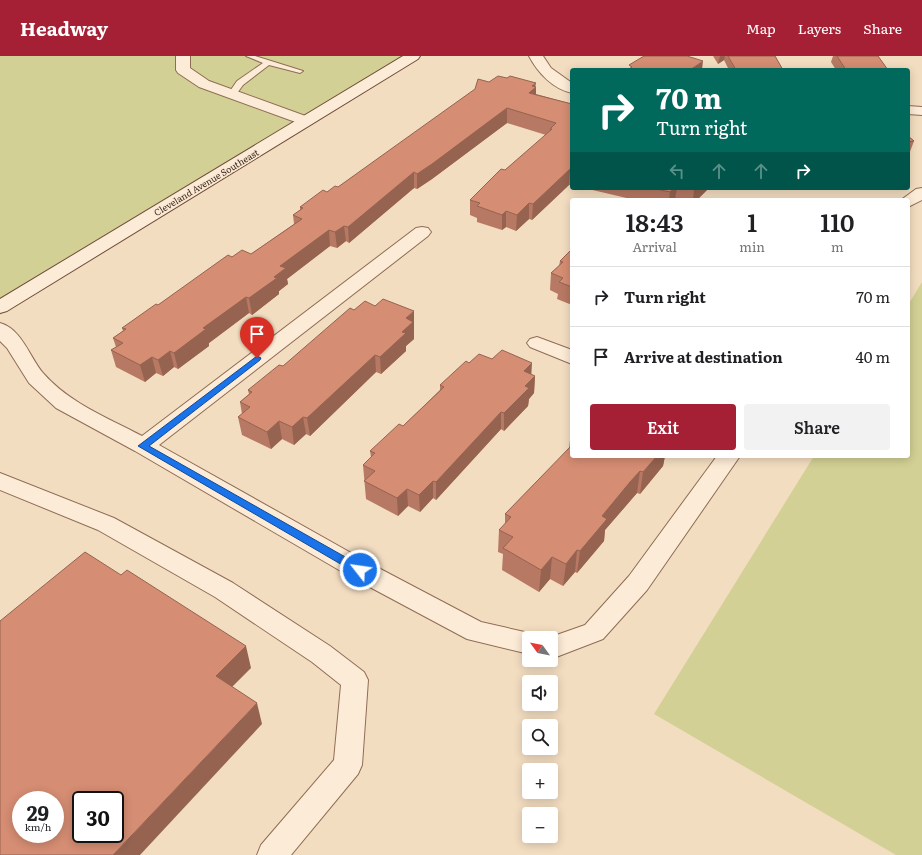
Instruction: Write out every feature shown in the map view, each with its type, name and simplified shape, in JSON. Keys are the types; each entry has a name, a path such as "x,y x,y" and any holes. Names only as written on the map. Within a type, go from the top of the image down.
{"street":[{"path":"183,56 184,70 204,84 306,121"},
{"name":"Cleveland Avenue Southeast","path":"0,307 412,56"},
{"path":"536,56 539,64 550,75 570,88"},
{"path":"910,201 922,193"},
{"path":"143,446 422,232"},
{"path":"5,334 36,378 63,403 143,446 360,570 476,632 522,642"},
{"path":"537,343 570,357"},
{"path":"558,645 594,632 638,582 728,458"},
{"path":"5,488 106,524 224,590 314,650 355,680 348,764 272,855"}],"lane":[{"path":"249,56 268,63 300,71"},
{"path":"232,94 240,83 268,63"}],"shaded area":[{"path":"0,56 419,56 0,315"},
{"path":"922,282 922,855 896,855 654,714 813,458 910,458 910,302"}],"building":[{"path":"644,56 687,56 703,61 693,68 630,68 632,67 629,65"},
{"path":"728,56 775,56 782,68 735,68"},
{"path":"837,56 878,56 887,68 845,68"},
{"path":"498,76 507,78 510,76 536,83 532,86 536,87 529,93 570,103 570,169 533,204 529,203 517,215 506,211 502,215 477,206 480,203 470,200 501,169 505,170 552,129 550,129 556,123 507,108 432,164 417,174 414,172 348,227 344,226 335,232 329,230 280,266 286,268 274,277 277,278 249,298 246,297 203,328 206,329 174,353 170,351 158,360 152,357 140,365 111,350 123,343 113,338 126,329 122,328 156,304 158,305 228,255 232,257 242,250 251,254 302,219 293,215 303,208 300,207 323,190 327,192 335,186 338,187 475,89 478,79 489,82"},
{"path":"661,190 672,190 670,192"},
{"path":"570,251 570,286 559,282 563,278 551,273 563,262 560,261"},
{"path":"383,299 414,311 406,318 413,322 402,332 406,333 380,357 375,355 307,418 303,417 292,427 279,421 267,432 238,417 250,407 240,402 252,392 248,390 279,365 283,366 350,308 354,310 365,301 375,306"},
{"path":"502,350 532,363 524,371 535,376 525,386 529,388 504,413 501,412 436,482 433,481 419,495 407,489 397,498 364,481 375,471 363,465 375,453 370,451 399,424 403,426 444,387 440,385 466,361 469,363 479,354 492,359"},
{"path":"570,447 570,458 655,458 643,472 640,471 630,482 602,516 607,519 580,551 577,550 566,564 552,557 541,570 503,548 513,537 499,530 511,517 505,514"},
{"path":"85,552 121,575 127,570 246,646 216,676 257,703 113,855 0,855 0,621"}],"route":[{"path":"257,358 143,446 360,570"}]}
